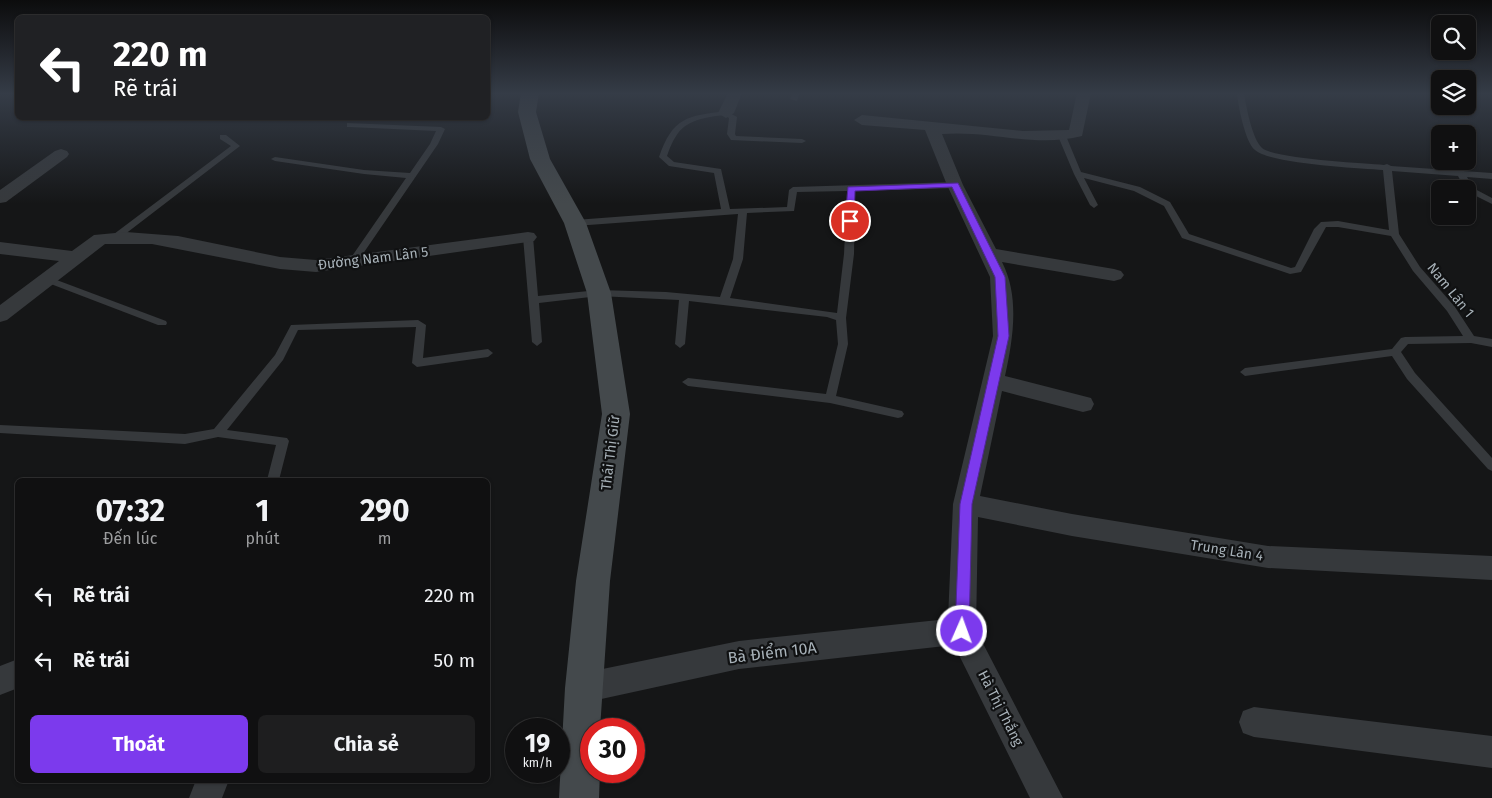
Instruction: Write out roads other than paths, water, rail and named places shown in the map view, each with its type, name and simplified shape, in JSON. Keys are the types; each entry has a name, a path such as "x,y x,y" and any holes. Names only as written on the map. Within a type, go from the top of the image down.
{"street":[{"name":"Thái Thị Giữ","path":"532,130 540,159 575,222 599,293 616,414 592,581 583,688 579,798"},
{"name":"Hà Thị Thắng","path":"933,130 955,185 1000,277 1003,336 966,504 962,631 1047,798"},
{"path":"958,130 1055,138 1076,133 1077,130"},
{"path":"0,198 61,154"},
{"name":"Đường Nam Lân 5","path":"0,315 74,256 100,239 117,236 172,241 257,259 308,266 353,262 528,237"},
{"path":"0,248 74,256"},
{"path":"989,254 1114,275"},
{"path":"993,381 1083,404"},
{"name":"Trung Lân 4","path":"966,504 1072,525 1268,557 1492,568"},
{"name":"Bà Điểm 10A","path":"583,688 739,655 962,631"},
{"path":"0,680 15,674"},
{"path":"1254,722 1492,752"},
{"path":"205,798 212,783"}],"lane":[{"path":"353,262 441,130"},
{"path":"677,130 669,138 663,157 672,164 718,171 726,212"},
{"path":"731,130 731,134 734,138 802,141"},
{"path":"1250,130 1258,148 1268,155 1326,163 1386,166 1492,176"},
{"path":"1062,136 1094,205"},
{"path":"117,236 236,146 223,137"},
{"path":"275,159 364,172 411,176"},
{"name":"Nam Lân 1","path":"1386,166 1394,234 1416,269 1451,309 1471,340"},
{"path":"1461,173 1470,190 1492,201"},
{"path":"1078,174 1137,189 1167,204 1186,236 1290,271 1298,270 1319,229 1324,224 1338,224 1394,234"},
{"path":"575,222 792,209 793,190 955,185"},
{"path":"830,399 843,344 841,318 849,254 851,189"},
{"path":"724,301 738,259 743,211"},
{"name":"Đường Nam Lân 5","path":"528,237 535,300 537,342"},
{"path":"46,279 162,323"},
{"path":"535,300 599,293 684,297 828,314 841,318"},
{"path":"680,344 684,297"},
{"path":"218,434 279,356 295,327 418,323 420,325 420,332 417,363 488,354"},
{"path":"1471,340 1492,343"},
{"name":"Nam Lân 1","path":"1395,352 1405,341 1471,340"},
{"path":"1244,372 1395,352 1417,383 1492,466"},
{"path":"688,382 830,399 898,414"},
{"path":"0,429 185,439 218,434 283,441 274,478"}]}
